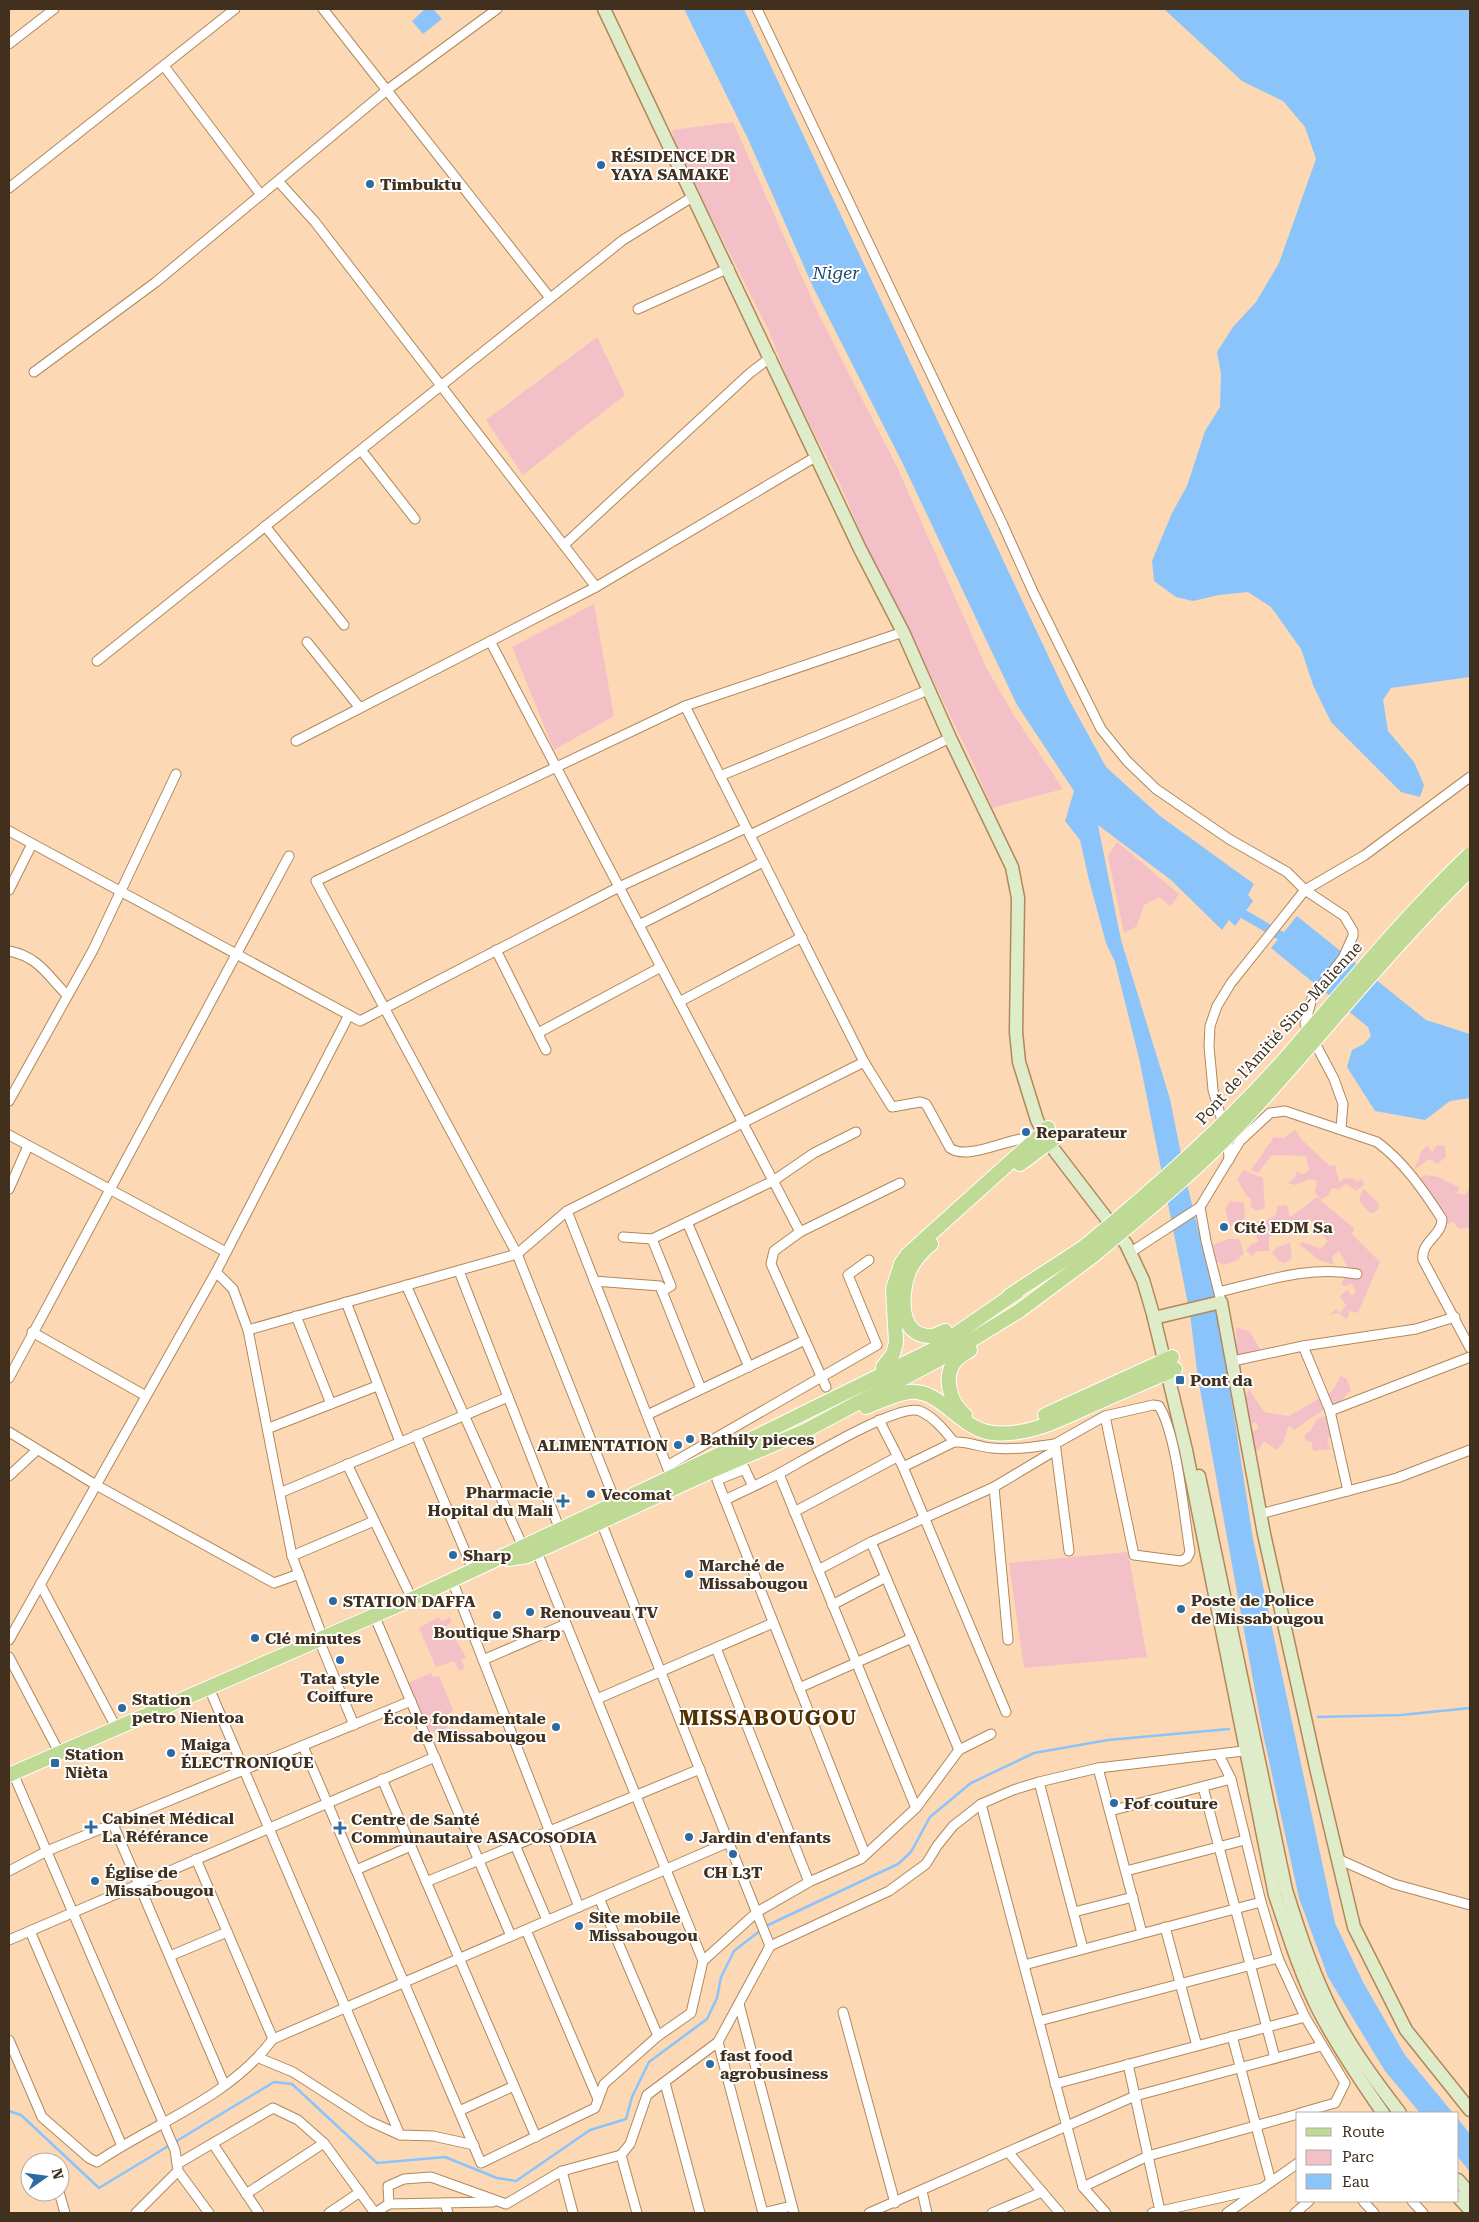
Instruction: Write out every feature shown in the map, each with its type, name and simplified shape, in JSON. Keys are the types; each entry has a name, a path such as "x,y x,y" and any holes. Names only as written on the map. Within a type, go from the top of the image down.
{"main road":[{"path":"604,9 903,632 950,738 1012,867 1016,881 1019,923 1017,1001 1026,1060 1046,1135 1134,1250 1158,1317 1170,1365 1184,1450 1252,1750 1286,1890 1314,1971 1328,2003 1372,2077 1399,2112"},
{"name":"Pont de l'Amitié Sino-Malienne","path":"1089,1251 1204,1142 1289,1054 1362,968 1470,854"},
{"name":"Pont de l'Amitié Sino-Malienne","path":"1089,1251 1152,1206 1239,1125 1393,951 1470,870"},
{"path":"945,1331 931,1336 915,1331 910,1324 904,1313 902,1301 909,1272 923,1251 1031,1154 1046,1135"},
{"path":"883,1367 893,1354 896,1343 893,1289 901,1264 914,1249 1046,1135"},
{"path":"11,1774 412,1599 616,1503 669,1472 740,1458 838,1397 862,1379 1089,1251"},
{"path":"884,1400 956,1360 1004,1327 1019,1311 1089,1251"},
{"path":"838,1397 934,1349 1016,1292"},
{"path":"1158,1317 1219,1299 1233,1361 1260,1514 1354,1927 1406,2030 1470,2110"},
{"path":"805,1431 947,1355 1019,1311"},
{"path":"956,1360 949,1378 954,1404 974,1420 990,1425 1008,1426 1025,1424 1170,1365"},
{"path":"492,1562 527,1556 537,1552 740,1458 884,1400 911,1392 933,1397 978,1431 1012,1434 1051,1423 1170,1365"},
{"path":"1252,1750 1275,1895 1304,1976 1318,2009 1336,2041 1382,2112"},
{"path":"1459,2181 1470,2194"},
{"path":"1459,2198 1470,2210"}],"street":[{"path":"9,44 54,9"},
{"path":"9,188 236,9"},
{"path":"323,9 550,298"},
{"path":"34,372 156,282 387,90 497,9"},
{"path":"756,9 1003,525 1034,594 1101,730 1126,761 1156,789 1229,839 1286,872 1305,890 1344,916 1352,931 1353,936 1343,958 1312,998 1305,1024 1334,1079 1343,1104 1341,1129"},
{"path":"164,66 261,195"},
{"path":"278,181 315,222 596,587"},
{"path":"97,661 623,240 694,196"},
{"path":"638,310 729,268"},
{"path":"564,545 750,373 770,357"},
{"path":"361,450 415,518"},
{"path":"296,741 596,587 817,456"},
{"path":"265,526 344,625"},
{"path":"616,1503 517,1254 316,881 685,706 903,632"},
{"path":"490,641 800,1232"},
{"path":"307,642 360,708"},
{"path":"720,776 928,690"},
{"path":"685,706 864,1062 892,1107 920,1102 926,1104 950,1148 954,1151 973,1151 1026,1136 1046,1135"},
{"path":"9,832 360,1020 619,887 748,832 950,738"},
{"path":"9,1101 93,950 176,774"},
{"path":"1228,1160 1228,1141 1212,1080 1210,1026 1217,1006 1244,966 1305,890 1317,881 1365,855 1470,777"},
{"path":"9,890 32,844"},
{"path":"9,1378 13,1362 32,1332 110,1189 289,856"},
{"path":"639,924 763,862"},
{"path":"679,1002 802,937"},
{"path":"496,950 546,1050"},
{"path":"9,951 23,954 44,968 67,995"},
{"path":"538,1033 661,967"},
{"path":"9,1640 216,1272 349,1015"},
{"path":"248,1330 517,1254 568,1211 864,1062"},
{"path":"1134,1250 1198,1208 1240,1141 1270,1113 1286,1111 1376,1142 1387,1150 1423,1189 1442,1219 1442,1225 1423,1248 1423,1260 1470,1348"},
{"path":"623,1237 652,1239 773,1181 814,1153 856,1132"},
{"path":"9,1135 226,1252"},
{"path":"9,1189 28,1146"},
{"path":"826,1387 771,1264 774,1251 800,1232 900,1183"},
{"path":"1198,1208 1219,1299 1313,1272 1338,1270 1357,1274"},
{"path":"568,1211 669,1472 877,1345 848,1275 869,1260"},
{"path":"687,1222 749,1367"},
{"path":"652,1239 670,1286 662,1291"},
{"path":"459,1271 560,1530"},
{"path":"216,1272 233,1289 248,1330 282,1492 292,1556 354,1725"},
{"path":"594,1281 660,1286 701,1389"},
{"path":"406,1286 523,1547"},
{"path":"346,1302 400,1442"},
{"path":"296,1316 330,1404"},
{"path":"1233,1361 1303,1346 1416,1329 1455,1317"},
{"path":"32,1332 146,1396"},
{"path":"647,1414 806,1340"},
{"path":"1303,1346 1330,1411 1348,1491"},
{"path":"1330,1411 1470,1357"},
{"path":"269,1428 377,1386"},
{"path":"282,1492 508,1396"},
{"path":"818,1570 871,1542 994,1486 1105,1416 1153,1405 1158,1406 1163,1413 1184,1450 1190,1552 1187,1558 1181,1560 1134,1555 1105,1416"},
{"path":"725,1500 779,1474 879,1420 909,1410 920,1411 941,1427 954,1442"},
{"path":"879,1420 903,1467 1006,1712"},
{"path":"9,1432 96,1485 274,1583 299,1574"},
{"path":"416,1435 473,1570"},
{"path":"903,1467 954,1442 966,1441 991,1448 1056,1447"},
{"path":"1056,1447 1068,1551"},
{"path":"9,1476 37,1450"},
{"path":"1260,1514 1397,1478 1470,1450"},
{"path":"794,1512 897,1457"},
{"path":"753,1486 740,1458 717,1480 865,1854"},
{"path":"347,1464 412,1599"},
{"path":"779,1474 916,1808"},
{"path":"994,1486 1008,1640"},
{"path":"292,1556 374,1521"},
{"path":"601,1522 770,1946"},
{"path":"871,1542 960,1750"},
{"path":"303,1746 481,2163 596,2108 604,2084 658,2036 691,2012 703,1961 537,1552"},
{"path":"832,1605 886,1577"},
{"path":"452,1580 579,1907"},
{"path":"40,1584 117,1729"},
{"path":"374,1615 511,1936"},
{"path":"597,1699 773,1623"},
{"path":"483,1660 566,1624"},
{"path":"799,1688 912,1638"},
{"path":"716,1648 810,1882"},
{"path":"9,1657 60,1754"},
{"path":"208,1688 400,2135"},
{"path":"9,1871 47,1852 113,1824 411,1701"},
{"path":"703,1961 758,1915 810,1882 861,1859 916,1808 960,1750 991,1734"},
{"path":"141,2211 178,2167 273,2108 298,2120 324,2143 375,2213 389,2204 446,2203 504,2206 562,2171 622,2156 630,2144 647,2095 718,2042 770,1946 889,1891 926,1864 953,1826 981,1804 1013,1790 1039,1782 1098,1768 1252,1750"},
{"path":"1219,1755 1231,1779 1260,1902 1278,1958 1304,2017 1345,2083 1335,2103 1306,2112"},
{"path":"9,1940 434,1756"},
{"path":"1098,1768 1142,1934"},
{"path":"426,1882 700,1769"},
{"path":"11,1774 47,1852 175,2150 178,2167 208,2213"},
{"path":"382,1779 536,2137"},
{"path":"1110,1811 1231,1779"},
{"path":"1039,1782 1084,1949"},
{"path":"1203,1787 1275,2058"},
{"path":"981,1804 1083,2187 1106,2213"},
{"path":"113,1824 224,2084"},
{"path":"1126,1871 1245,1840"},
{"path":"9,2040 42,2117 89,2158 97,2162 122,2146 165,2127 194,2108 259,2058 273,2039 729,1842"},
{"path":"515,1845 548,1920"},
{"path":"356,1870 411,1846"},
{"path":"196,1859 273,2039"},
{"path":"1338,1859 1394,1884 1470,1904"},
{"path":"1074,1912 1133,1897"},
{"path":"599,1898 658,2036"},
{"path":"1024,1965 1260,1902"},
{"path":"1165,1927 1197,2046"},
{"path":"526,1930 598,2098"},
{"path":"30,1931 122,2146"},
{"path":"170,1956 227,1932"},
{"path":"1039,2021 1278,1958"},
{"path":"718,2042 764,2213 793,2210 739,2004"},
{"path":"843,2012 894,2203"},
{"path":"1055,2084 1304,2017"},
{"path":"1232,2036 1256,2126 1267,2185"},
{"path":"869,2213 1135,2096 1321,2046"},
{"path":"259,2058 293,2072 369,2122 400,2135 433,2136 474,2145"},
{"path":"1128,2064 1148,2156 1156,2212 1267,2185"},
{"path":"665,2083 700,2213"},
{"path":"459,2111 514,2086"},
{"path":"1083,2187 1148,2156 1296,2115"},
{"path":"246,2194 324,2143"},
{"path":"213,2144 259,2213"},
{"path":"1008,2153 1060,2213"},
{"path":"622,2156 637,2213"},
{"path":"1227,2213 1296,2164"},
{"path":"562,2171 573,2213"},
{"path":"389,2204 388,2186 404,2180 431,2177 504,2206"},
{"path":"922,2191 927,2213"},
{"path":"329,2213 360,2192"},
{"path":"992,2213 1042,2192"},
{"path":"1295,2213 1308,2202"},
{"path":"1364,2202 1372,2213"},
{"path":"1413,2202 1423,2213"},
{"path":"446,2203 448,2213"}],"green space":[{"path":"733,122 819,315 897,467 987,669 1015,717 1063,789 992,808 973,763 902,616 877,570 839,482 788,381 769,331 675,145 672,130"},
{"path":"597,337 625,395 523,475 486,420"},
{"path":"594,604 614,716 554,750 512,647"},
{"path":"1117,842 1179,894 1171,906 1159,897 1144,905 1137,926 1124,933 1108,856"},
{"path":"1295,1130 1303,1141 1330,1166 1335,1165 1339,1182 1346,1178 1355,1179 1357,1182 1362,1179 1364,1184 1357,1191 1346,1184 1339,1189 1332,1188 1328,1196 1320,1200 1354,1228 1352,1234 1380,1262 1358,1313 1350,1311 1347,1319 1338,1313 1329,1315 1336,1309 1340,1313 1346,1305 1340,1296 1347,1290 1352,1296 1356,1291 1351,1284 1344,1286 1341,1283 1350,1271 1339,1251 1332,1257 1334,1265 1319,1260 1299,1244 1304,1242 1321,1249 1328,1241 1309,1218 1300,1227 1269,1237 1269,1251 1258,1251 1251,1256 1246,1250 1252,1244 1259,1241 1251,1228 1257,1222 1265,1221 1276,1215 1277,1206 1287,1205 1290,1217 1317,1197 1320,1199 1315,1192 1317,1181 1309,1179 1295,1185 1288,1183 1295,1177 1296,1172 1304,1174 1309,1170 1306,1156 1272,1155 1258,1173 1251,1170 1274,1137 1284,1138"},
{"path":"1437,1145 1445,1146 1446,1157 1437,1164 1429,1159 1414,1170 1422,1150 1427,1146 1432,1152"},
{"path":"1244,1170 1263,1178 1265,1208 1256,1211 1250,1206 1251,1199 1246,1195 1237,1179"},
{"path":"1425,1175 1439,1177 1460,1188 1457,1193 1465,1195 1470,1187 1470,1228 1459,1229 1453,1222 1447,1224 1442,1210 1417,1181"},
{"path":"1364,1189 1378,1203 1379,1208 1374,1213 1370,1213 1360,1202 1360,1195"},
{"path":"1230,1201 1244,1203 1245,1217 1240,1224 1230,1227 1225,1209"},
{"path":"1228,1239 1239,1239 1244,1253 1238,1260 1224,1265 1216,1261 1213,1245"},
{"path":"1290,1242 1292,1258 1285,1263 1279,1261 1272,1253 1276,1248"},
{"path":"1236,1327 1250,1332 1261,1351 1242,1356 1237,1353"},
{"path":"1341,1376 1347,1379 1351,1390 1336,1406 1326,1408 1294,1430 1289,1425 1283,1443 1277,1450 1264,1441 1258,1451 1254,1449 1251,1433 1259,1428 1256,1423 1248,1424 1244,1400 1249,1389 1264,1412 1289,1416 1332,1391"},
{"path":"1333,1413 1337,1421 1327,1442 1331,1449 1313,1451 1312,1443 1305,1440 1305,1434 1310,1431 1317,1419"},
{"path":"1128,1552 1147,1657 1024,1668 1009,1563"},
{"path":"438,1617 442,1621 450,1617 451,1623 441,1629 449,1628 466,1657 461,1660 465,1668 459,1671 454,1661 436,1667 419,1628"},
{"path":"431,1673 433,1677 439,1676 453,1710 448,1715 450,1722 445,1729 431,1732 408,1683"}],"water":[{"path":"425,9 433,9 442,19 423,34 412,21"},
{"name":"Niger","path":"684,9 744,9 1068,698 1106,767 1160,816 1254,884 1248,895 1253,901 1235,926 1229,920 1222,930 1171,880 1098,825 1121,940 1170,1099 1187,1184 1217,1306 1253,1539 1335,1923 1363,1982 1405,2055 1452,2112 1419,2112 1385,2071 1328,1977 1299,1898 1262,1729 1198,1378 1190,1314 1139,1058 1115,962 1106,943 1080,840 1065,821 1074,791 1017,705 903,464 813,287 749,141"},
{"path":"1164,9 1470,9 1470,677 1391,688 1383,700 1388,731 1414,762 1424,785 1420,797 1401,792 1331,722 1313,685 1301,649 1271,607 1248,592 1219,595 1193,601 1176,597 1154,581 1152,561 1172,513 1187,486 1205,431 1220,407 1221,374 1217,352 1233,327 1256,302 1279,263 1316,159 1305,127 1283,101 1242,81"},
{"path":"1297,916 1426,1020 1470,1034 1470,1098 1450,1101 1425,1120 1375,1111 1347,1067 1352,1050 1364,1044 1371,1036 1368,1027 1271,948"},
{"path":"1459,2120 1470,2134 1470,2172 1459,2158"}],"waterway":[{"path":"1235,909 1281,936 1288,945"},
{"path":"1318,1717 1401,1715 1470,1708"},
{"path":"766,1926 898,1864 911,1852 930,1817 971,1783 1034,1753 1108,1740 1229,1729"},
{"path":"9,2111 21,2115 99,2188 274,2082 292,2084 377,2163 445,2157 497,2178 516,2181 590,2130 626,2119 632,2097 649,2062 707,2019 717,1998 721,1977 734,1951 761,1930"}],"place":[{"name":"RÉSIDENCE DR YAYA SAMAKE","path":"601,165"},
{"name":"Timbuktu","path":"370,184"},
{"name":"Reparateur","path":"1026,1132"},
{"name":"Cité EDM Sa","path":"1224,1227"},
{"name":"Pont da","path":"1180,1380"},
{"name":"Bathily pieces","path":"690,1439"},
{"name":"ALIMENTATION","path":"678,1445"},
{"name":"Vecomat","path":"591,1494"},
{"name":"Pharmacie Hopital du Mali","path":"563,1501"},
{"name":"Sharp","path":"453,1555"},
{"name":"Marché de Missabougou","path":"689,1574"},
{"name":"STATION DAFFA","path":"333,1601"},
{"name":"Poste de Police de Missabougou","path":"1181,1609"},
{"name":"Renouveau TV","path":"530,1612"},
{"name":"Boutique Sharp","path":"497,1615"},
{"name":"Clé minutes","path":"255,1638"},
{"name":"Tata style Coiffure","path":"340,1660"},
{"name":"Station petro Nientoa","path":"122,1708"},
{"name":"École fondamentale de Missabougou","path":"556,1727"},
{"name":"Maiga ÉLECTRONIQUE","path":"171,1753"},
{"name":"Station Nièta","path":"55,1763"},
{"name":"Fof couture","path":"1114,1803"},
{"name":"Cabinet Médical La Référance","path":"91,1827"},
{"name":"Centre de Santé Communautaire ASACOSODIA","path":"340,1828"},
{"name":"Jardin d'enfants","path":"689,1837"},
{"name":"CH L3T","path":"733,1854"},
{"name":"Église de Missabougou","path":"95,1881"},
{"name":"Site mobile Missabougou","path":"579,1926"},
{"name":"fast food agrobusiness","path":"710,2064"}],"district":[{"name":"MISSABOUGOU","path":"768,1718"}]}
